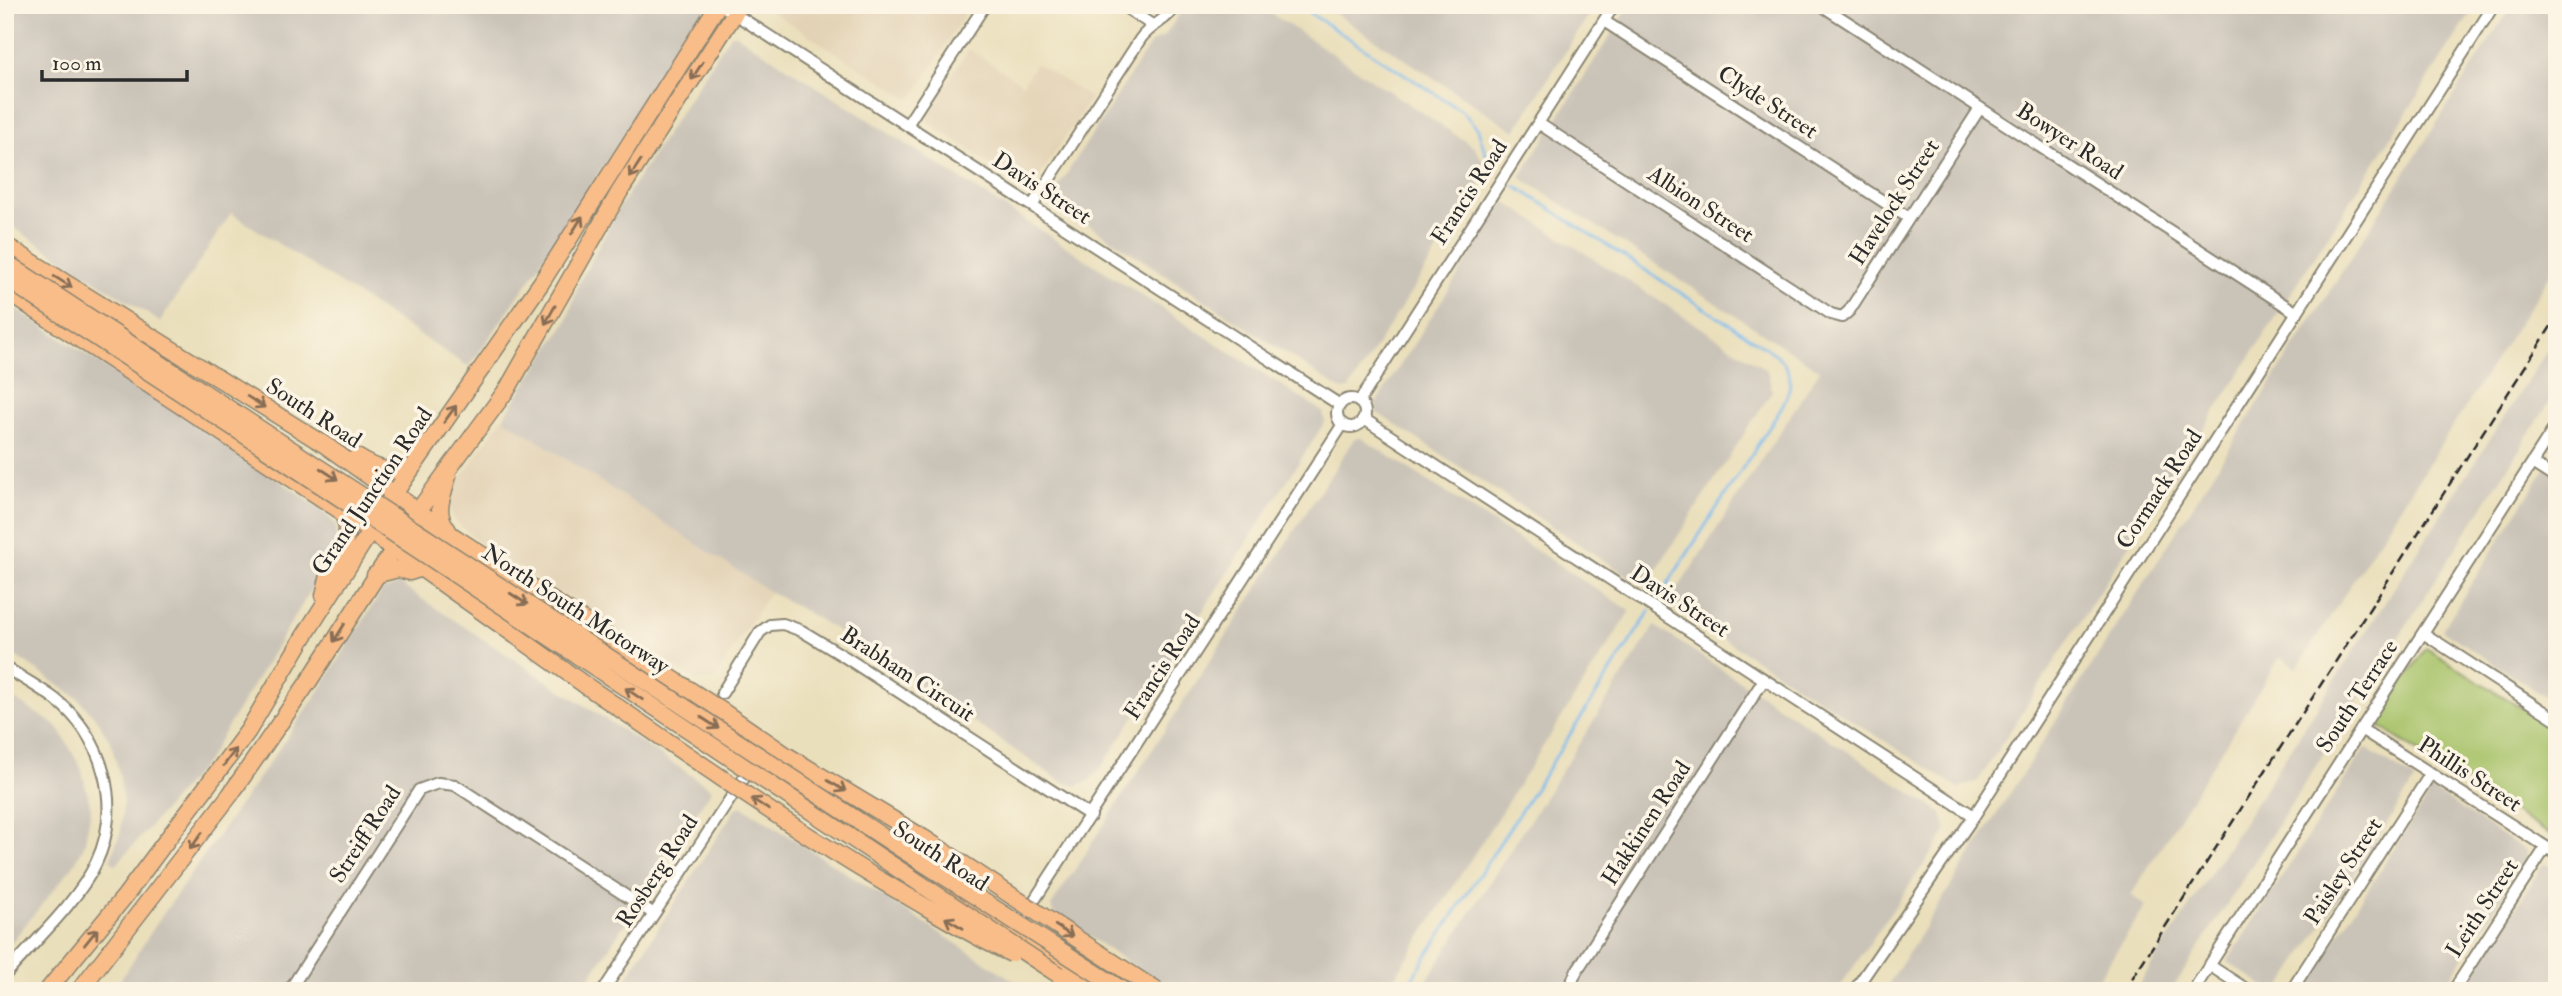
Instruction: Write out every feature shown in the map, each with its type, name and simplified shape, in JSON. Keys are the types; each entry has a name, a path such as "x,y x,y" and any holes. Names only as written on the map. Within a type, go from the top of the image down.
{"highway":[{"path":"79,991 230,795 309,681 418,510 508,388 728,7"},
{"name":"Grand Junction Road","path":"48,990 125,896 248,732 321,608 410,469 475,381 728,7"},
{"name":"South Road","path":"5,245 325,445 456,538 786,755 925,839 1157,991"},
{"name":"North South Motorway","path":"5,262 868,827 1124,991"},
{"name":"North South Motorway","path":"5,278 202,405 796,803 1083,991"},
{"path":"5,290 338,509 585,685 805,834 993,946 1059,975"},
{"path":"325,445 347,451 381,470 396,473 410,469"},
{"path":"450,467 438,511 441,520 456,538"},
{"path":"338,509 357,502 363,492 359,469"},
{"path":"321,608 329,576 348,530 347,521 338,509"},
{"path":"375,575 398,569 410,572 422,568"}],"main road":[{"name":"South Road","path":"746,775 762,770 774,774 1107,991"}],"street":[{"path":"907,125 985,5"},
{"path":"1122,5 1152,25"},
{"path":"1032,206 1141,38 1152,25 1167,19 1177,5"},
{"name":"Francis Road","path":"1359,402 1614,5"},
{"name":"Bowyer Road","path":"1821,5 2297,313"},
{"name":"Cormack Road","path":"1854,991 1974,816 2494,5"},
{"name":"Davis Street","path":"728,7 1340,405"},
{"name":"Clyde Street","path":"1604,21 1909,218"},
{"name":"Havelock Street","path":"1842,317 1849,311 1980,108"},
{"name":"Albion Street","path":"1538,123 1831,314 1842,317"},
{"path":"1351,399 1359,402 1365,409 1364,419 1353,427 1343,424 1337,413 1340,405 1351,399"},
{"name":"Davis Street","path":"1364,419 1974,816"},
{"name":"Francis Road","path":"1014,931 1343,424"},
{"name":"South Terrace","path":"2193,991 2557,424"},
{"path":"2532,463 2557,479"},
{"name":"Brabham Circuit","path":"722,693 760,632 770,625 783,624 802,631 845,657 1090,816"},
{"path":"2423,633 2557,720"},
{"path":"5,667 56,700 83,729 101,761 110,805 106,835 96,862 74,896 5,975"},
{"name":"Hakkinen Road","path":"1568,991 1576,972 1763,681"},
{"path":"698,695 722,693 721,704 725,713"},
{"name":"Phillis Street","path":"2361,729 2557,854"},
{"name":"Paisley Street","path":"2291,991 2431,774"},
{"name":"Rosberg Road","path":"603,991 746,775"},
{"name":"Streiff Road","path":"289,991 419,790 438,783 455,785 654,914"},
{"name":"Leith Street","path":"2453,991 2546,847"},
{"path":"2209,965 2249,991"}],"shaded area":[{"path":"5,5 708,5 527,284 469,367 231,213 160,322 5,222"},
{"path":"761,5 971,5 911,100"},
{"path":"1185,5 1258,5 1474,147 1489,170 1349,389 1342,390 1057,204 1053,195 1151,43 1165,36"},
{"path":"1322,5 1595,5 1515,131"},
{"path":"1630,5 2476,5 1978,781 1959,788 1668,604 1820,370 1520,177"},
{"path":"2512,5 2557,5 2557,264 2297,668 2280,657 2131,895 2146,906 2090,991 1884,991"},
{"path":"735,34 1323,412 1325,422 1101,768 1089,781 1076,786 1062,782 905,675 814,616 770,592 503,418 567,321 578,285 620,206 730,35"},
{"path":"969,49 1023,84 1036,63 1091,98 1035,183 1023,186 927,121 926,114"},
{"path":"1505,202 1767,370 1772,391 1645,587 1376,412 1376,403"},
{"path":"5,302 248,459 321,509 336,525 336,540 325,567 206,762 116,865 110,860 121,831 123,804 120,776 111,742 98,721 78,698 5,649"},
{"path":"2557,335 2557,391 2171,991 2135,991"},
{"path":"503,418 770,592 713,680 696,680 479,543 455,520 449,509 454,487"},
{"path":"1361,438 1630,611 1386,991 1172,991 1053,913 1051,906 1354,439"},
{"path":"2557,450 2557,704 2442,630"},
{"path":"399,584 712,789 581,991 113,991 163,914 316,696 382,591"},
{"path":"1655,626 1942,813 1946,832 1837,991 1420,991"},
{"path":"5,693 58,727 81,768 91,809 84,846 73,866 5,950"},
{"path":"2365,748 2415,780 2279,991 2272,991 2227,962"},
{"path":"2432,790 2526,851 2526,860 2442,991 2302,991"},
{"path":"742,806 1030,991 618,991 736,808"},
{"path":"2544,863 2557,871 2557,991 2463,991"}],"green space":[{"path":"2426,648 2557,730 2557,839 2375,724"}],"waterway":[{"path":"1297,5 1462,111 1478,129 1485,152 1493,164"},
{"path":"1515,186 1777,355 1789,376 1789,389 1779,412 1654,605"},
{"path":"1404,991 1650,611"}],"railway":[{"path":"2124,991 2557,317"}]}
